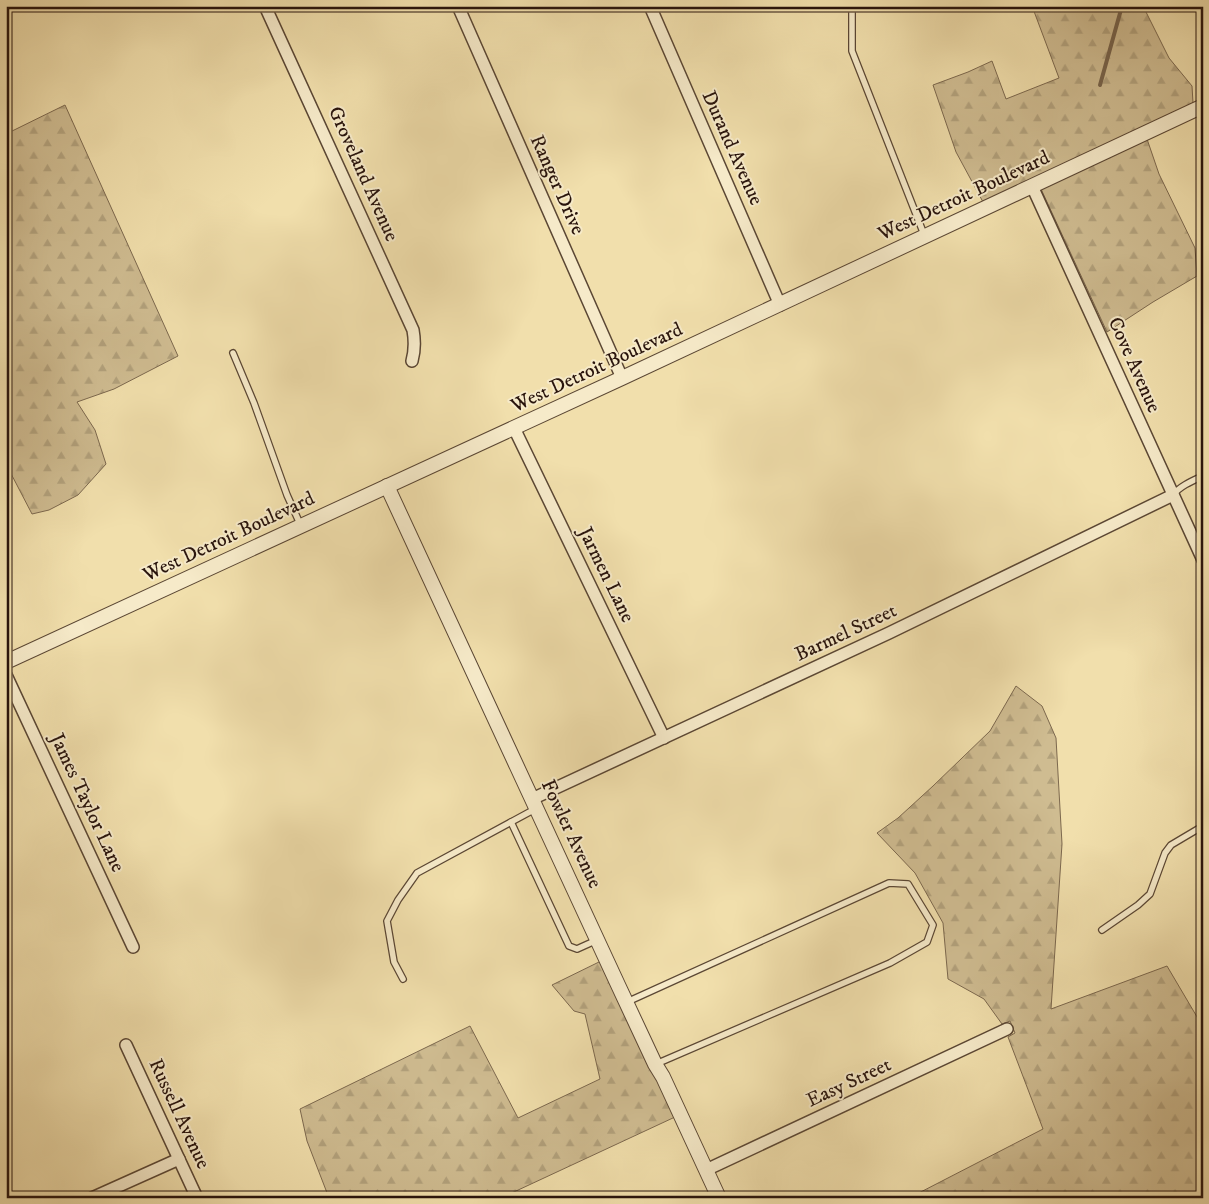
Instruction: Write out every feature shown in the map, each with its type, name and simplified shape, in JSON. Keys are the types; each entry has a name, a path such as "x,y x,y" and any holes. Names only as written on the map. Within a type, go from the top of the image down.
{"street":[{"name":"Groveland Avenue","path":"265,6 413,330 415,341 412,361"},
{"name":"Ranger Drive","path":"458,6 622,378"},
{"name":"Durand Avenue","path":"650,6 780,305"},
{"name":"West Detroit Boulevard","path":"6,662 780,305 1203,106"},
{"name":"Cove Avenue","path":"1032,186 1203,560"},
{"name":"Jarmen Lane","path":"514,428 664,738"},
{"name":"Fowler Avenue","path":"387,486 719,1198"},
{"name":"Barmel Street","path":"534,804 664,738 889,633 1173,495"},
{"name":"James Taylor Lane","path":"6,675 133,947"},
{"name":"Easy Street","path":"706,1170 1007,1029"},
{"name":"Russell Avenue","path":"126,1045 197,1198"},
{"path":"92,1198 179,1159"}],"lane":[{"path":"852,6 852,51 925,236"},
{"path":"233,353 254,403 287,495 301,526"},
{"path":"1173,495 1176,490 1203,476"},
{"path":"403,979 394,962 387,922 402,893 417,872 511,822 534,804"},
{"path":"511,822 568,946 577,949 598,940"},
{"path":"1102,930 1138,905 1150,894 1168,848 1203,826"},
{"path":"627,1002 889,883 908,884 933,925 927,942 890,963 655,1064"}],"green space":[{"path":"1032,6 1143,6 1169,58 1192,86 1193,103 983,202 956,152 933,85 992,61 1006,99 1059,78"},
{"path":"65,105 178,356 114,389 77,402 95,430 106,464 78,495 49,510 32,514 6,464 6,134"},
{"path":"1147,139 1159,174 1195,248 1197,276 1107,332 1041,189"},
{"path":"1016,686 1042,706 1056,738 1062,844 1051,1009 1167,966 1203,1027 1203,1198 911,1198 1043,1129 1008,1037 1015,1033 1010,1021 1002,1024 984,999 948,979 943,923 915,873 877,833 898,818 990,731"},
{"path":"601,961 675,1117 501,1198 329,1198 307,1141 300,1109 470,1026 518,1118 600,1079 585,1014 574,1011 552,985"}],"waterway":[{"path":"1100,85 1122,6"}]}
